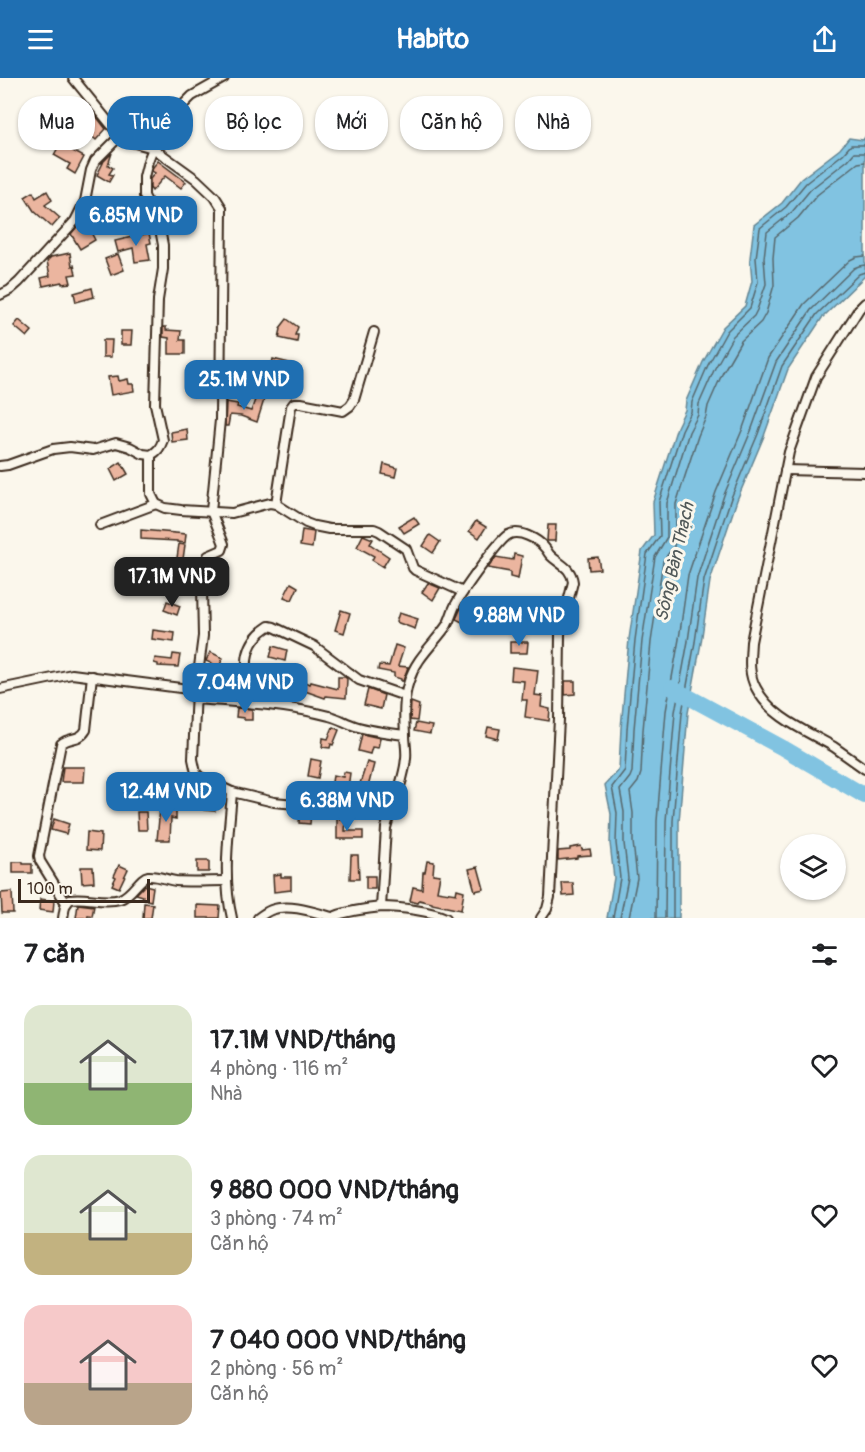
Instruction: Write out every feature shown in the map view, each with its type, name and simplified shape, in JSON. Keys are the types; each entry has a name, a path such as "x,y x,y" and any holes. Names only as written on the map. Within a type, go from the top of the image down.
{"street":[{"path":"73,78 107,120"},
{"path":"192,96 224,78"},
{"path":"0,295 19,282 72,226 85,201 95,161 107,149"},
{"path":"0,466 52,449 70,447 93,450 116,443 151,455 157,452 163,440 155,404 163,245 159,224 146,202 143,191 152,150"},
{"path":"156,150 196,179 215,197 222,208 220,420 211,511 224,544 222,550 208,556 204,574 203,636 196,695 193,759 196,773 232,792 274,802 327,807 389,818"},
{"path":"865,303 858,309 816,377 789,452 751,642 749,665 755,687 768,706 865,769"},
{"path":"276,504 291,407 294,403 301,403 346,410 354,400 374,332"},
{"path":"151,455 151,494 156,504 165,508 232,513 270,503 276,504 314,526 329,529 374,529 406,549 413,568 463,592"},
{"path":"785,470 865,472"},
{"path":"100,525 156,504"},
{"path":"381,907 384,843 389,818 401,784 406,756 405,696 409,680 419,658 448,623 463,592 495,549 508,535 512,534 537,540 550,555 569,570 573,582 560,634 559,719 550,897 547,909 541,918"},
{"path":"249,702 247,665 249,648 261,632 270,626 314,646 359,680 405,696"},
{"path":"0,689 66,674 79,674 328,715 357,727 405,735"},
{"path":"66,903 39,856 61,744 78,738 86,730 93,676"},
{"path":"232,792 226,881 232,918"},
{"path":"63,918 66,903 70,899 102,901 120,899 134,890 143,878 148,876 175,881 226,881"},
{"path":"258,918 267,912 279,909 310,911 332,918 381,907 426,912 447,918"}],"water":[{"name":"Sông Bàn Thạch","path":"865,137 865,276 822,318 788,369 764,436 737,500 710,581 688,713 679,822 679,918 607,918 614,878 610,843 611,814 605,785 619,769 629,639 642,551 654,535 653,502 677,427 703,362 723,327 745,306 752,281 750,258 754,225 782,203 801,179 840,149 849,138 863,140"}],"building":[{"path":"96,116 106,129 96,140 95,118"},
{"path":"57,150 71,150 84,157 75,174 67,169 70,164 54,155"},
{"path":"112,153 108,165 113,168 109,174 113,175 109,182 97,175 102,163"},
{"path":"158,161 186,182 181,188 165,176 152,191 150,179 155,173 152,171 153,167"},
{"path":"47,191 52,200 45,205 60,218 52,227 34,211 25,197 33,192 36,198"},
{"path":"85,221 95,240 80,249 71,234 80,223"},
{"path":"149,233 151,243 147,244 150,260 135,262 133,248 118,252 115,241"},
{"path":"70,253 76,274 69,275 71,283 62,284 62,282 43,286 41,278 50,276 47,261 51,257"},
{"path":"118,254 124,270 111,275 105,259"},
{"path":"92,288 94,297 76,302 74,293"},
{"path":"287,319 298,327 295,335 298,335 297,342 279,338 280,328"},
{"path":"19,320 32,331 27,337 14,326"},
{"path":"163,327 166,327 166,330 181,331 180,340 185,340 185,354 169,354 169,338 163,337"},
{"path":"121,331 132,331 131,345 121,345"},
{"path":"103,340 112,340 111,357 103,357"},
{"path":"273,359 294,364 289,388 279,386 280,382 260,377 256,391 226,385 227,376 249,380 253,368 270,372"},
{"path":"118,376 119,381 128,379 129,384 133,384 134,391 111,395 108,377"},
{"path":"256,397 264,400 257,422 230,415 228,426 225,426 226,402 238,404 237,407 251,411"},
{"path":"187,429 188,440 172,442 171,432"},
{"path":"121,462 128,474 116,481 110,469"},
{"path":"384,464 397,468 395,477 382,474"},
{"path":"414,517 419,524 404,533 399,526"},
{"path":"476,521 486,527 479,538 469,531"},
{"path":"548,525 556,525 555,541 547,541"},
{"path":"141,530 186,534 185,543 141,539"},
{"path":"302,530 314,532 312,548 300,546"},
{"path":"363,535 373,539 370,544 389,557 383,567 372,560 374,556 357,547"},
{"path":"430,535 440,542 433,553 423,546"},
{"path":"179,544 185,545 182,566 176,565"},
{"path":"514,554 522,556 518,579 510,577 510,572 488,568 496,557 513,560"},
{"path":"598,557 600,569 589,570 588,558"},
{"path":"291,583 298,587 292,600 284,597"},
{"path":"428,583 440,588 433,600 422,592"},
{"path":"167,601 180,606 177,615 164,610"},
{"path":"461,608 470,613 464,623 456,619"},
{"path":"341,610 350,613 344,633 335,630"},
{"path":"399,613 418,619 415,629 396,622"},
{"path":"153,630 175,633 174,642 152,639"},
{"path":"510,642 528,642 527,653 510,653"},
{"path":"395,645 404,648 398,666 408,667 403,681 394,677 394,673 378,670 379,665 389,666"},
{"path":"273,646 287,650 285,661 270,657"},
{"path":"210,652 223,658 219,667 206,661"},
{"path":"173,654 180,655 178,667 158,666 154,663 155,658 172,660"},
{"path":"512,667 538,670 535,695 542,696 541,707 550,709 549,721 525,717 527,700 522,700 524,681 511,680"},
{"path":"271,671 289,676 287,685 277,683 277,688 269,687"},
{"path":"338,677 347,679 346,698 326,696 325,698 302,690 304,682 338,689"},
{"path":"565,681 575,681 575,694 565,695"},
{"path":"368,689 384,695 381,709 364,705"},
{"path":"411,702 419,705 417,721 410,720"},
{"path":"237,708 252,709 252,720 236,717"},
{"path":"416,723 432,726 430,734 414,731"},
{"path":"333,727 339,730 333,745 331,744 330,748 322,747 323,738 328,739"},
{"path":"488,727 500,729 498,739 486,736"},
{"path":"362,734 380,738 378,748 372,747 370,754 358,751"},
{"path":"311,759 321,761 318,778 308,776"},
{"path":"367,762 374,764 367,791 381,793 379,807 354,802"},
{"path":"63,767 85,767 84,782 61,782"},
{"path":"344,772 350,773 348,788 340,787 339,792 331,790 333,775 343,777"},
{"path":"197,790 206,791 205,796 217,797 215,811 204,810 204,806 195,805"},
{"path":"160,808 176,809 176,819 171,818 170,840 157,840"},
{"path":"300,811 311,812 310,824 299,823"},
{"path":"137,812 146,812 147,830 138,830"},
{"path":"54,819 69,824 66,834 51,830"},
{"path":"337,819 346,820 345,831 363,831 363,839 337,839"},
{"path":"87,832 101,834 100,851 86,850"},
{"path":"581,846 582,850 590,849 591,855 558,860 558,851"},
{"path":"351,855 358,855 359,879 350,879"},
{"path":"197,861 209,861 209,872 197,872"},
{"path":"427,861 434,862 433,874 440,875 437,891 456,894 457,889 464,891 461,910 419,900 418,903 410,901 413,887 422,889 423,872 425,872"},
{"path":"13,862 32,864 32,873 13,873"},
{"path":"119,865 128,869 119,888 112,885"},
{"path":"81,867 93,867 94,882 82,883"},
{"path":"478,867 484,889 475,891 469,869"},
{"path":"281,874 281,877 291,877 291,890 274,892 273,875"},
{"path":"366,876 375,876 375,889 366,889"},
{"path":"562,883 573,883 574,895 563,896"},
{"path":"145,885 153,887 151,901 142,899 143,896 136,894"},
{"path":"12,892 13,913 2,913 1,893"},
{"path":"40,899 54,901 53,912 39,910"},
{"path":"144,903 153,904 151,918 143,918"},
{"path":"78,904 94,906 92,916 76,918"},
{"path":"197,905 220,906 219,918 197,918"}],"waterway":[{"path":"672,688 783,748 865,796"}]}
